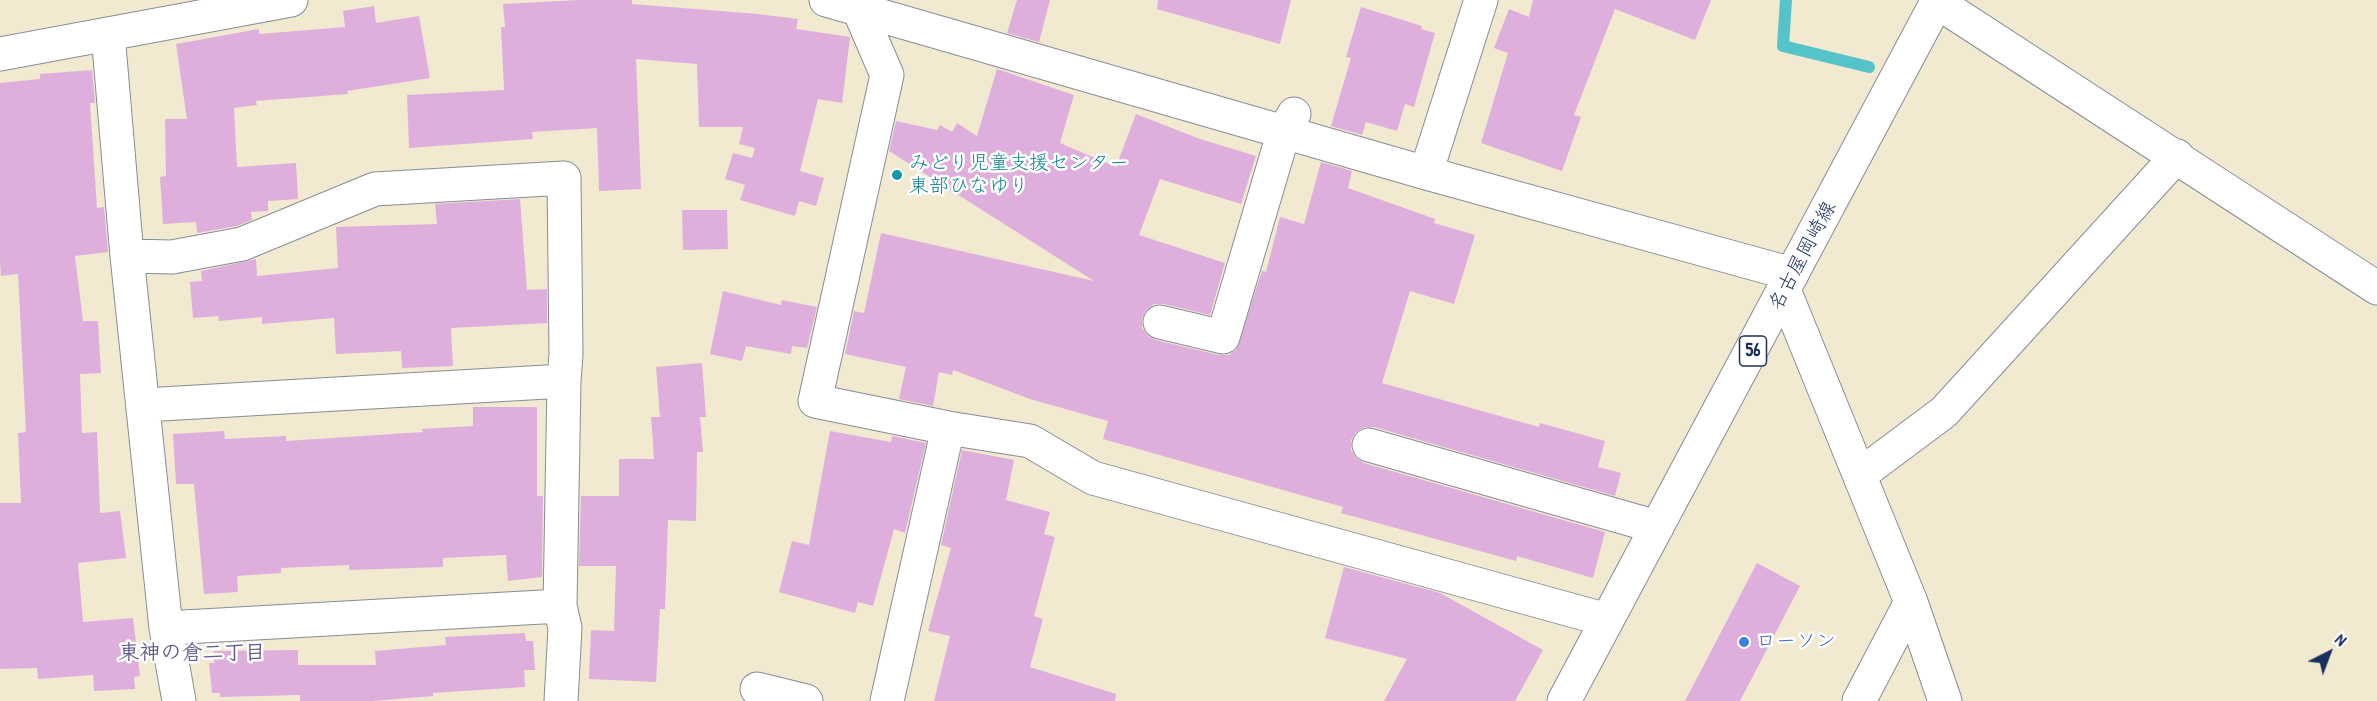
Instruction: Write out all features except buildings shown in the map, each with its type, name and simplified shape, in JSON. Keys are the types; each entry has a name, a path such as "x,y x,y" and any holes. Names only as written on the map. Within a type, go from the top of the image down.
{"street":[{"path":"0,54 291,0"},
{"path":"826,0 1289,123 1426,173 1788,282 1911,602 1945,701"},
{"path":"1426,173 1481,0"},
{"path":"1938,1 2377,288"},
{"name":"名古屋岡崎線","path":"1564,701 1938,1"},
{"path":"859,10 887,75 814,401 948,428 1030,441 1093,478 1608,620"},
{"path":"108,34 127,256 166,628 179,701"},
{"path":"1160,322 1223,337 1289,123"},
{"path":"1861,474 1944,412 2177,156"},
{"path":"127,256 172,257 242,244 375,189 564,178 566,354 560,606 565,628 561,701"},
{"path":"144,405 564,381"},
{"path":"887,701 948,428"},
{"path":"1369,446 1657,527"},
{"path":"1859,701 1911,602"},
{"path":"166,628 560,606"},
{"path":"757,689 806,701"}],"waterway":[{"path":"1786,0 1783,46 1869,67"}],"place":[{"name":"みどり児童支援センター 東部ひなゆり","path":"897,175"},
{"name":"ローソン","path":"1744,642"}],"district":[{"name":"東神の倉二丁目","path":"192,653"}]}
